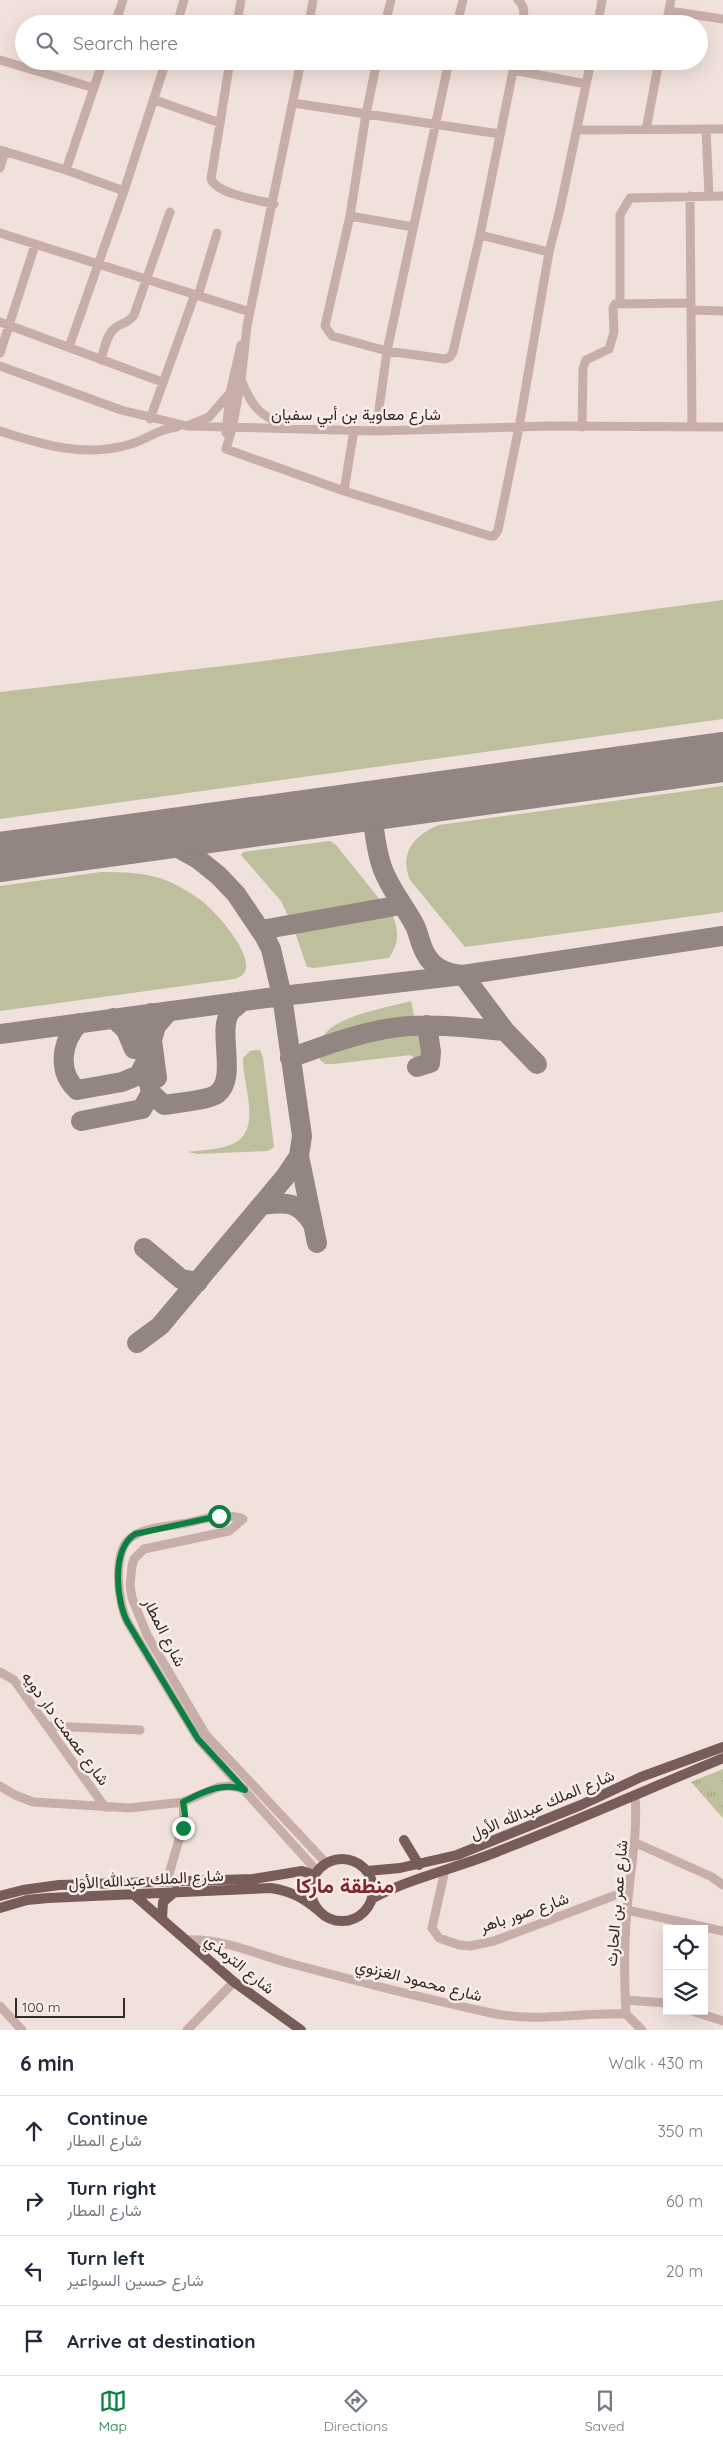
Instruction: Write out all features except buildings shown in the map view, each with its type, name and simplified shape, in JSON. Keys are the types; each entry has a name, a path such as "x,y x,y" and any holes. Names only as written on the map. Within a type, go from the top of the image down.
{"main road":[{"name":"شارع الملك عبدالله الأول","path":"367,1871 419,1865 471,1850 581,1805 641,1777 723,1747"},
{"name":"شارع الملك عبدالله الأول","path":"372,1898 394,1887 554,1829 723,1758"},
{"path":"404,1840 419,1865"},
{"path":"340,1858 348,1859 356,1861 367,1871 373,1884 372,1898 364,1913 349,1920 332,1920 318,1910 314,1904 311,1890 316,1873 326,1863 340,1858"},
{"path":"394,1887 400,1868"},
{"name":"شارع الملك عبدالله الأول","path":"0,1896 50,1886 253,1879 302,1871 316,1873"},
{"name":"شارع الملك عبدالله الأول","path":"0,1908 37,1899 176,1891 281,1890 302,1897 318,1910"},
{"path":"162,1919 164,1902 176,1891"},
{"name":"شارع الترمذي","path":"132,1894 234,1982 301,2030"}],"street":[{"path":"118,15 123,0"},
{"path":"180,15 184,0"},
{"path":"238,15 241,0"},
{"path":"310,15 313,0"},
{"path":"387,15 390,0"},
{"path":"460,15 463,0"},
{"path":"518,0 523,4 524,15"},
{"path":"600,15 602,0"},
{"path":"668,15 671,0"},
{"path":"669,11 696,15"},
{"path":"708,17 723,19"},
{"path":"0,60 15,64"},
{"path":"34,70 94,88"},
{"path":"66,170 99,70"},
{"path":"68,347 124,191 163,70"},
{"path":"229,70 211,171 213,185 230,192 274,204"},
{"path":"229,429 241,381 250,312 274,204 300,70"},
{"path":"375,70 366,114 350,216 325,326 332,336 388,351 437,359 450,357 480,236 513,70"},
{"path":"376,431 388,351 447,70"},
{"path":"530,70 586,84"},
{"path":"248,326 240,346 230,393 229,429 226,449 344,491 494,536 498,530 519,427 549,252 578,130 588,70"},
{"path":"646,130 657,70"},
{"path":"155,100 220,122"},
{"path":"294,103 500,134"},
{"path":"706,128 708,196"},
{"path":"578,130 723,129"},
{"path":"0,168 3,151 66,170 124,191"},
{"path":"620,302 620,216 625,203 630,198 636,196 723,196"},
{"path":"690,196 692,426"},
{"path":"101,360 108,339 114,329 126,324 134,315 148,280 170,212"},
{"path":"350,216 413,227"},
{"path":"0,233 250,312"},
{"path":"150,419 162,382 197,295 217,233"},
{"path":"480,236 549,252"},
{"path":"0,353 4,324 35,245"},
{"path":"582,426 583,368 586,360 609,349 614,332 613,308 615,304 620,302 723,311"},
{"path":"4,324 162,382"},
{"name":"شارع معاوية بن أبي سفيان","path":"0,366 150,419 187,426 229,429 376,431 582,426 723,427"},
{"path":"241,381 259,413 291,430"},
{"path":"0,430 46,445 84,451 130,445 167,428 187,426 209,417 230,393"},
{"path":"344,491 354,430"},
{"name":"شارع المطار","path":"316,1873 245,1790 198,1739 123,1614 119,1602 118,1586 122,1548 135,1534 225,1516 243,1519 229,1531 144,1549 134,1559 130,1585 133,1605 152,1643 206,1735 326,1863"},
{"path":"118,1586 130,1585"},
{"path":"123,1614 124,1609 128,1608 134,1617 140,1621"},
{"path":"143,1648 152,1643"},
{"name":"شارع عصمت دار دويه","path":"0,1672 14,1680 105,1807"},
{"path":"48,1726 140,1730"},
{"path":"0,1786 15,1795 33,1802 105,1807 147,1807 183,1802 219,1787 231,1786 245,1790"},
{"name":"شارع عمر بن الحارث","path":"626,2014 627,1910 636,1843 635,1795"},
{"path":"167,1881 184,1822 183,1802"},
{"path":"636,1843 712,1876 723,1884"},
{"name":"شارع صور باهر","path":"445,1870 432,1928 439,1938 459,1945 470,1946 494,1942 629,1890"},
{"path":"627,1910 723,1931"},
{"name":"شارع محمود الغزنوي","path":"186,1940 221,1943 295,1965 492,2014 529,2018 626,2014"},
{"path":"187,2030 234,1982"},
{"path":"626,2000 663,2004"},
{"path":"0,2006 22,2030"},
{"path":"626,2014 642,2030"},
{"path":"704,2015 723,2021"}],"green space":[{"path":"723,600 723,719 0,819 0,692 240,664"},
{"path":"723,786 723,912 465,947 410,880 407,870 406,861 411,846 422,834 439,825"},
{"path":"330,841 336,845 393,916 397,937 395,947 389,958 314,968 307,967 292,924 281,901 241,855 243,852"},
{"path":"101,872 133,873 157,877 175,884 198,898 216,914 239,945 246,965 244,973 238,978 227,980 0,1011 0,886"},
{"path":"411,1001 414,1016 346,1030 322,1038 329,1030 350,1018"},
{"path":"407,1024 417,1025 423,1056 415,1058 410,1055 334,1064 325,1064 320,1060 320,1047 338,1037 374,1028"},
{"path":"260,1050 263,1058 274,1147 268,1151 197,1154 188,1152 227,1146 239,1140 246,1132 249,1121 249,1108 243,1058 250,1051"},
{"path":"723,1769 723,1818 691,1782"}],"taxiway":[{"path":"371,805 376,844 382,867 410,917 425,953 433,963 443,970 463,975 505,1031 537,1064"},
{"path":"137,1343 160,1326 285,1177 299,1156 302,1136 282,996 271,949 236,894 219,876 198,859 155,835"},
{"path":"261,930 401,905"},
{"path":"0,1034 282,996 463,975 723,936"},
{"path":"79,1023 68,1039 64,1057 66,1075 77,1090 122,1082 139,1075 145,1063 151,1093 164,1105 207,1098 217,1094 223,1087 227,1066 225,1031 230,1012 239,1004"},
{"path":"157,1078 152,1040 156,1026 169,1011"},
{"path":"113,1018 126,1030 134,1049 137,1031 151,1013"},
{"path":"417,1067 430,1063 431,1052 427,1025"},
{"path":"290,1058 349,1038 379,1030 409,1026 505,1031"},
{"path":"81,1121 142,1109 151,1093"},
{"path":"299,1156 317,1243"},
{"path":"262,1205 278,1203 297,1207 308,1216 313,1224"},
{"path":"144,1248 181,1279 198,1282"}],"runway":[{"path":"0,857 723,757"}],"district":[{"name":"منطقة ماركا","path":"345,1885"}],"route":[{"path":"183,1828 185,1809 183,1802 219,1787 231,1786 245,1790 198,1739 128,1623 121,1608 118,1594 121,1555 125,1543 135,1534 219,1516"}]}
